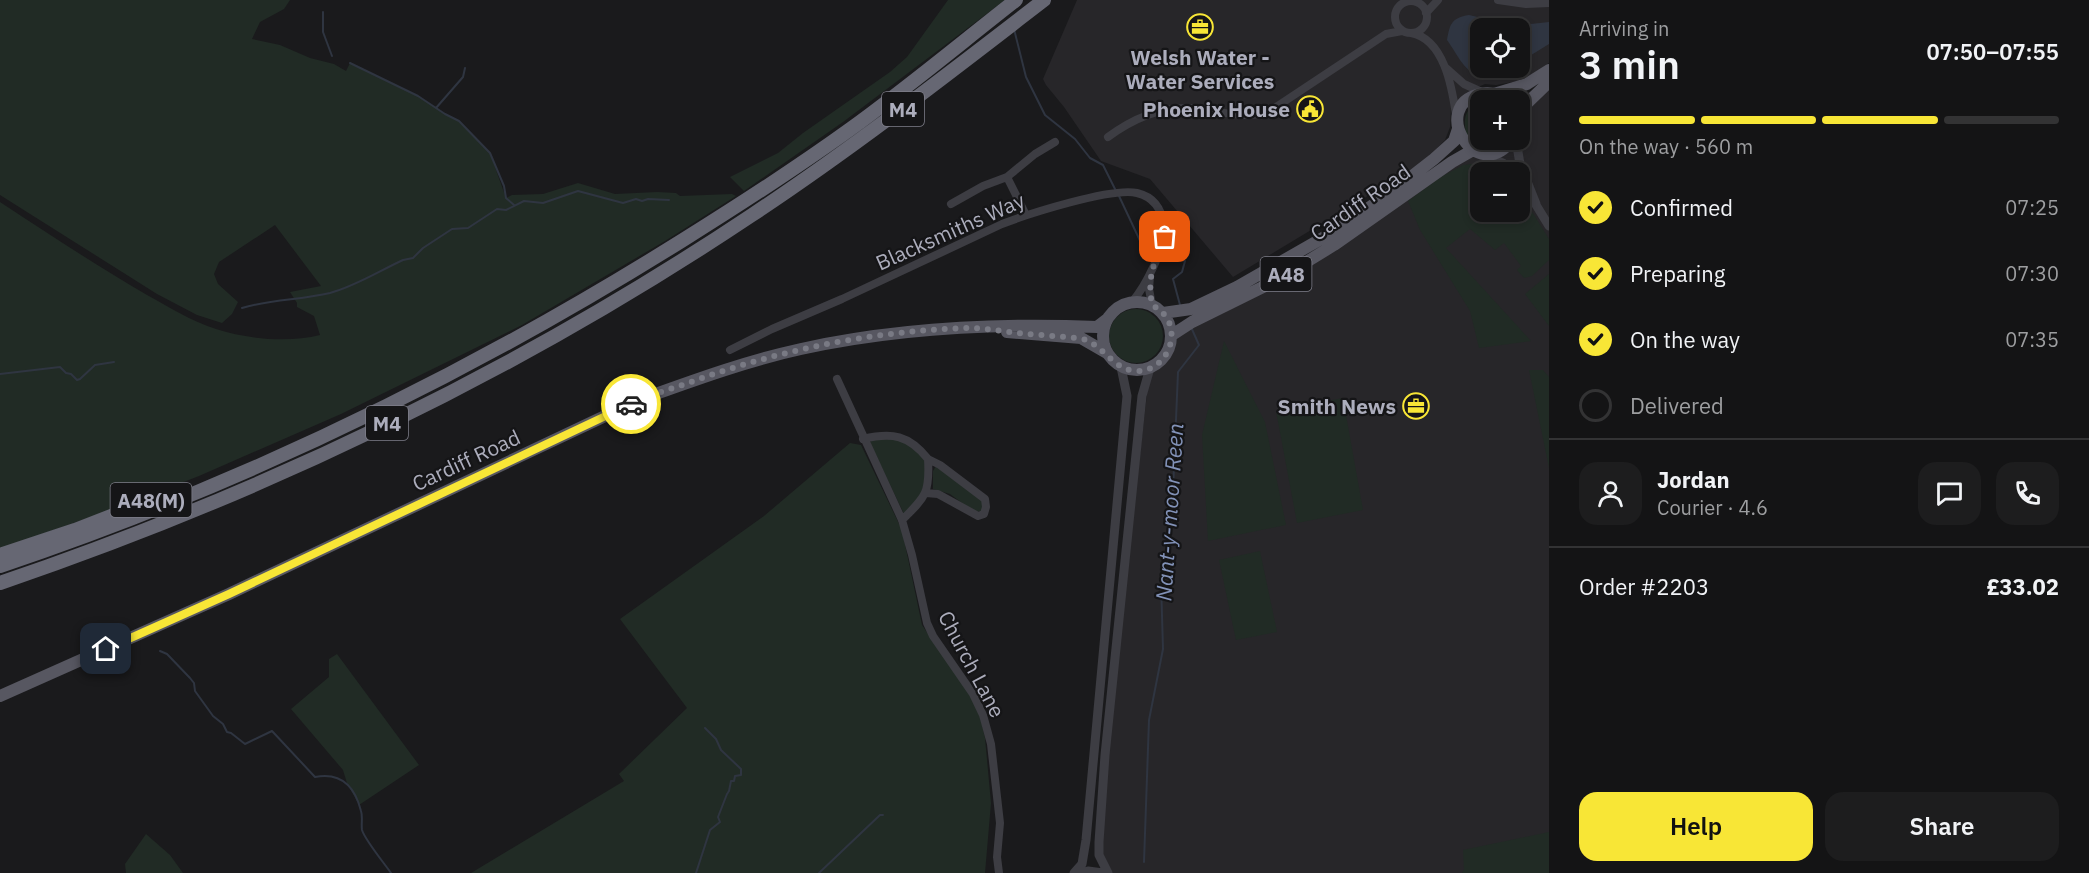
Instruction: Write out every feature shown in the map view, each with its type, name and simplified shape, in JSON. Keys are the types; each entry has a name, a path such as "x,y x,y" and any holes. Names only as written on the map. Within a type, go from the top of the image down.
{"highway":[{"name":"M4","path":"0,566 164,506 303,446 423,387 535,328 647,263 850,130 1016,0"},
{"name":"M4","path":"0,583 124,538 294,467 402,416 503,364 592,314 754,214 858,143 1044,0"},
{"name":"A48(M)","path":"0,555 75,530 236,466 303,446"}],"main road":[{"name":"Cardiff Road","path":"1504,90 1527,84 1549,70"},
{"path":"1530,100 1549,82"},
{"name":"Cardiff Road","path":"1163,313 1191,309 1237,287 1335,231 1389,194 1454,141 1461,109 1470,100"},
{"path":"1457,126 1462,140 1477,151"},
{"name":"Cardiff Road","path":"1172,335 1192,322 1276,280 1334,245 1452,162 1477,151 1496,152 1500,150"},
{"path":"1132,302 1152,305 1163,313 1169,323 1172,335 1170,347 1165,357 1150,369 1135,371 1121,367 1107,353 1103,342 1106,320 1122,305 1132,302"},
{"name":"Cardiff Road","path":"0,696 229,594 639,400 706,376 801,349 893,335 1031,324 1097,327 1106,320"},
{"name":"Cardiff Road","path":"970,328 1081,338 1107,353"}],"street":[{"path":"1108,137 1134,119 1166,110 1197,109 1245,116 1261,115 1273,110 1386,34 1395,21 1398,0"},
{"path":"1395,11 1408,1 1418,3 1431,0"},
{"path":"1438,0 1426,13 1424,26 1428,41 1444,66 1464,84 1479,90"},
{"path":"1498,0 1520,4 1549,3"},
{"path":"1418,3 1426,13"},
{"path":"1395,21 1407,32 1420,35 1428,41"},
{"path":"1386,34 1416,32 1424,26"},
{"path":"1444,66 1453,96 1457,126"},
{"path":"951,204 983,186 1007,177 1035,154 1055,142"},
{"path":"1516,150 1536,204"},
{"path":"1477,151 1501,162"},
{"path":"1007,177 1026,215"},
{"name":"Blacksmiths Way","path":"730,350 1026,215 1106,196 1136,193 1155,203 1161,213 1165,237 1142,291 1132,302"},
{"path":"1530,195 1549,226"},
{"name":"Blacksmiths Way","path":"1150,273 1149,289 1152,305"},
{"path":"1074,873 1082,864 1086,840 1127,396 1121,367"},
{"path":"1108,873 1099,855 1104,766 1139,418 1142,396 1150,369"},
{"name":"Church Lane","path":"837,379 902,520 927,623 983,715 991,744 1000,823 997,857 999,873"},
{"path":"863,439 887,434 909,441 928,459 940,465 985,499 984,514 978,516 938,494 926,493"},
{"path":"902,520 926,493 929,485 928,459"},
{"path":"1081,873 1088,871 1103,873"}],"shaded area":[{"path":"0,0 290,0 284,9 260,22 252,39 280,45 310,58 334,64 346,71 350,63 418,96 459,121 490,153 506,198 512,195 543,194 578,183 615,194 657,192 676,193 680,196 732,194 736,196 665,241 522,325 341,414 199,476 0,549 0,202 147,295 216,329 254,337 281,339 320,335 314,316 297,307 290,292 321,286 275,225 219,262 214,274 218,284 238,302 232,314 222,323 197,315 157,294 0,195"},
{"path":"948,0 1005,0 843,122 744,191 730,177 778,153 890,72 907,57"},
{"path":"1077,0 1549,0 1549,63 1530,76 1530,18 1470,18 1470,78 1527,78 1496,85 1485,84 1470,90 1451,108 1450,127 1445,140 1424,162 1233,277 1150,179 1101,161 1043,79"},
{"path":"1549,82 1549,873 1108,873 1102,864 1105,755 1150,368 1165,357 1172,335 1277,280 1452,162 1489,150 1530,150 1530,100"},
{"path":"1470,108 1470,140 1467,138 1465,126 1467,112"},
{"path":"1470,164 1470,222 1530,222 1530,208 1549,239 1549,260 1532,276 1524,278 1517,270 1521,266 1504,243 1495,250 1470,229 1446,248 1531,341 1479,348 1470,311 1420,230 1408,201 1441,177 1463,165"},
{"path":"1549,274 1549,326 1525,294"},
{"path":"1131,309 1141,309 1151,313 1159,321 1163,336 1159,351 1151,359 1141,363 1131,363 1121,359 1113,351 1109,341 1109,331 1113,321 1121,313"},
{"path":"1224,341 1265,422 1286,525 1208,541 1202,435"},
{"path":"1529,370 1543,370 1549,377 1549,468"},
{"path":"1343,398 1363,510 1297,523 1276,411"},
{"path":"872,439 903,439 924,456 926,467 923,494 904,514 870,443"},
{"path":"850,443 861,445 902,530 922,625 972,698 979,712 985,738 991,803 985,873 471,873 624,781 619,774 687,708 620,619 764,516"},
{"path":"936,466 983,499 982,511 974,512 950,494 933,489 933,471"},
{"path":"1260,551 1277,632 1236,640 1219,560"},
{"path":"337,654 419,765 359,805 343,770 291,709 329,677 329,659"},
{"path":"1549,832 1549,873 1462,873 1464,869 1463,850"},
{"path":"146,834 170,855 183,873 126,873 125,864"}],"water":[{"path":"1469,15 1482,18 1470,18 1470,71 1447,40 1452,23 1458,18"},
{"path":"1549,22 1549,44 1530,56 1530,24"}],"waterway":[{"path":"323,12 323,32 332,56"},
{"path":"1014,29 1026,77 1045,115 1075,139 1090,158 1103,165 1116,191"},
{"path":"350,63 418,96 459,121 490,153 504,186 506,198 514,205"},
{"path":"436,108 463,77 465,68"},
{"name":"Nant-y-moor Reen","path":"242,308 340,290 403,260 413,258 423,248 452,229 468,228 497,209 506,210 524,201 543,203 578,191 623,203 636,199 642,201 669,200"},
{"name":"Nant-y-moor Reen","path":"1119,196 1142,245 1185,261 1182,272 1173,279 1180,305"},
{"name":"Nant-y-moor Reen","path":"1144,862 1149,720 1163,649 1161,582 1172,515 1178,372 1199,345 1191,327"},
{"path":"0,374 60,367 77,380 95,365 114,362"},
{"path":"160,651 167,654 190,678 194,683 195,691 227,732 245,744 272,731 315,777 332,777 346,783 355,795 362,813 364,834 391,873"},
{"path":"696,873 710,830 720,822 718,817 731,781 734,781 735,776 741,775 741,769 721,750 716,739 705,728"},
{"path":"819,873 880,815 883,815"}],"way so far":[{"path":"631,404 706,376 801,349 893,335 970,328 1081,338 1107,353 1121,367 1135,371 1150,369 1165,357 1172,335 1163,313 1152,305 1149,289 1150,273 1165,237"}],"place":[{"name":"Welsh Water - Water Services","path":"1200,27"},
{"name":"Phoenix House","path":"1310,109"},
{"name":"Smith News","path":"1416,406"}],"route":[{"path":"106,649 229,594 631,404"}]}
